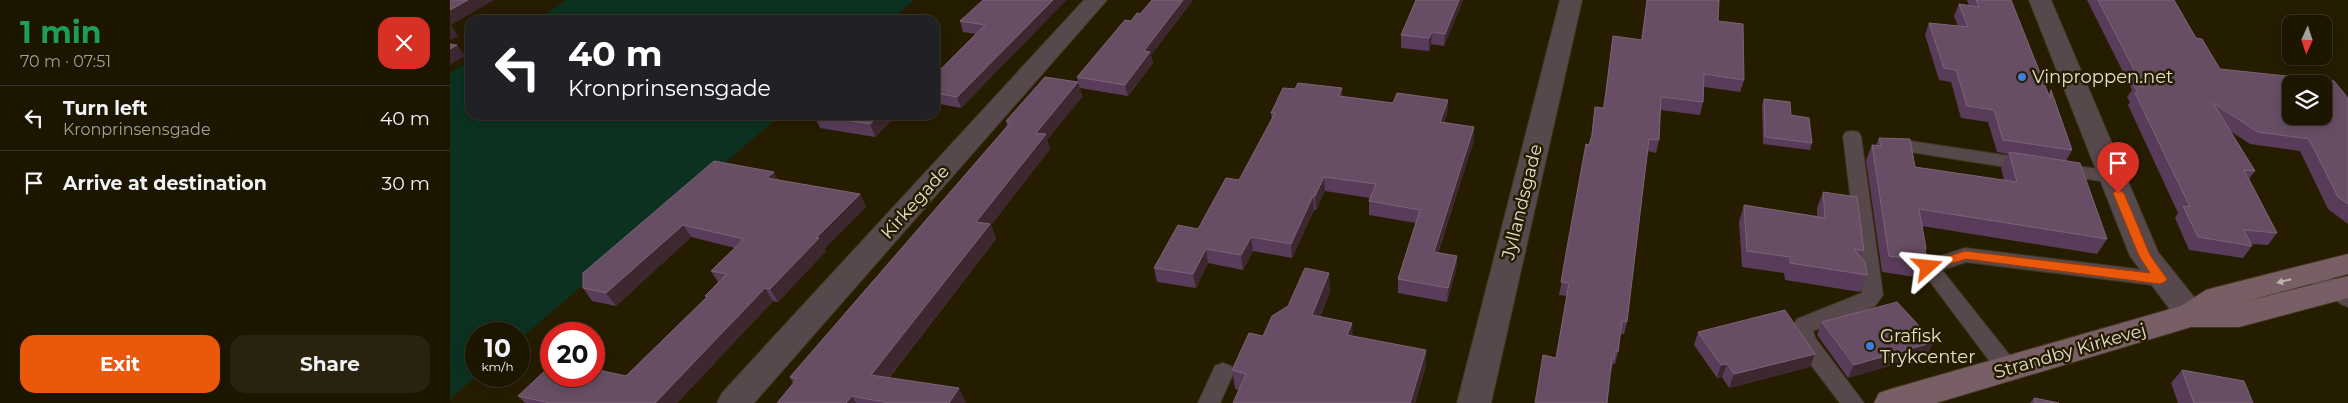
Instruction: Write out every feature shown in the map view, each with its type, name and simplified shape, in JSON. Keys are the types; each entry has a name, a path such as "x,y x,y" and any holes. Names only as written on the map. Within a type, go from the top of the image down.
{"street":[{"name":"Kirkegade","path":"734,403 1096,0"},
{"name":"Jyllandsgade","path":"1474,403 1571,0"},
{"path":"2040,0 2145,256 2160,279 2191,315"},
{"name":"Strandby Kirkevej","path":"1891,403 2191,315 2240,315 2339,283"}],"lane":[{"path":"1852,136 1873,295 1868,301 1805,325 1802,330 1806,342 1853,403"},
{"path":"1910,147 2112,177"},
{"path":"2008,369 1928,267 1965,255 2160,279"},
{"path":"1209,403 1223,372"}],"green space":[{"path":"567,0 914,0 897,15 543,15"},
{"path":"465,64 465,120 775,120 530,331 530,322 465,322 465,386 450,399 450,73"}],"building":[{"path":"450,0 468,0 450,10"},
{"path":"983,0 1053,0 957,97 940,94 940,70 985,25 960,21"},
{"path":"1152,0 1183,0 1144,51 1150,52 1125,85 1077,77 1125,20 1131,21"},
{"path":"1416,0 1459,0 1445,34 1432,32 1429,38 1401,35"},
{"path":"1647,0 1719,0 1718,21 1743,24 1744,80 1704,74 1703,102 1661,97 1659,140 1649,139 1627,322 1622,321 1618,352 1615,351 1614,359 1612,358 1607,403 1535,403 1543,355 1556,358 1569,283 1561,282 1568,242 1586,144 1589,145 1592,135 1595,107 1604,108 1613,36 1642,40"},
{"path":"1976,0 2011,0 2050,98 2051,90 2072,150 2003,140 1994,110 1967,106 1956,70 1944,68 1929,23 1968,27 1959,4 1979,7"},
{"path":"2098,0 2174,0 2196,38 2202,39 2220,69 2282,76 2282,125 2332,125 2332,81 2334,81 2348,98 2348,204 2338,197 2309,139 2258,132 2213,103 2255,171 2244,170 2277,233 2244,230 2252,246 2198,237 2183,206 2190,207 2135,93 2138,93 2134,85 2143,87"},
{"path":"450,44 457,45 450,49"},
{"path":"1045,77 1078,82 1036,133 1046,134 976,222 990,224 871,375 959,388 949,403 889,403 852,396 846,403 777,403 797,379 790,377 1011,122 1006,121"},
{"path":"1298,83 1342,88 1339,96 1393,103 1397,93 1448,100 1440,122 1474,127 1434,252 1457,256 1448,288 1398,279 1420,210 1369,201 1376,184 1324,177 1291,244 1251,237 1241,255 1206,249 1193,274 1154,268 1178,225 1198,229 1226,178 1239,180 1275,113 1271,113 1283,88 1295,89"},
{"path":"1764,99 1790,102 1791,115 1809,118 1812,143 1765,137"},
{"path":"845,120 874,120 870,124"},
{"path":"1879,138 1910,139 1915,167 2017,182 2009,152 2080,163 2107,239 1919,209 1925,251 1929,262 1889,256 1872,145 1881,146"},
{"path":"714,161 774,172 767,178 860,194 816,238 819,238 770,289 765,288 655,403 550,403 518,396 530,387 540,375 540,387 605,387 605,371 626,376 708,296 705,296 727,274 711,271 744,239 683,225 606,293 583,288 583,273"},
{"path":"1823,192 1857,197 1864,251 1854,249 1865,262 1867,275 1790,263 1790,257 1747,251 1744,205 1825,218"},
{"path":"1305,268 1329,273 1312,315 1352,323 1347,335 1426,350 1410,403 1233,403 1246,374 1232,370 1249,333 1263,336 1272,316 1288,306"},
{"name":"Grafisk Trykcenter","path":"1897,302 1934,342 1854,365 1822,322"},
{"path":"1785,310 1815,354 1734,374 1727,364 1721,365 1698,332"},
{"path":"2182,370 2244,381 2253,403 2194,403"},
{"path":"2034,398 2059,403 2035,403"}],"place":[{"name":"Vinproppen.net","path":"2022,77"},
{"name":"Grafisk Trykcenter","path":"1870,346"}],"route":[{"path":"1928,267 1965,255 2160,279 2145,256 2118,193"}]}
